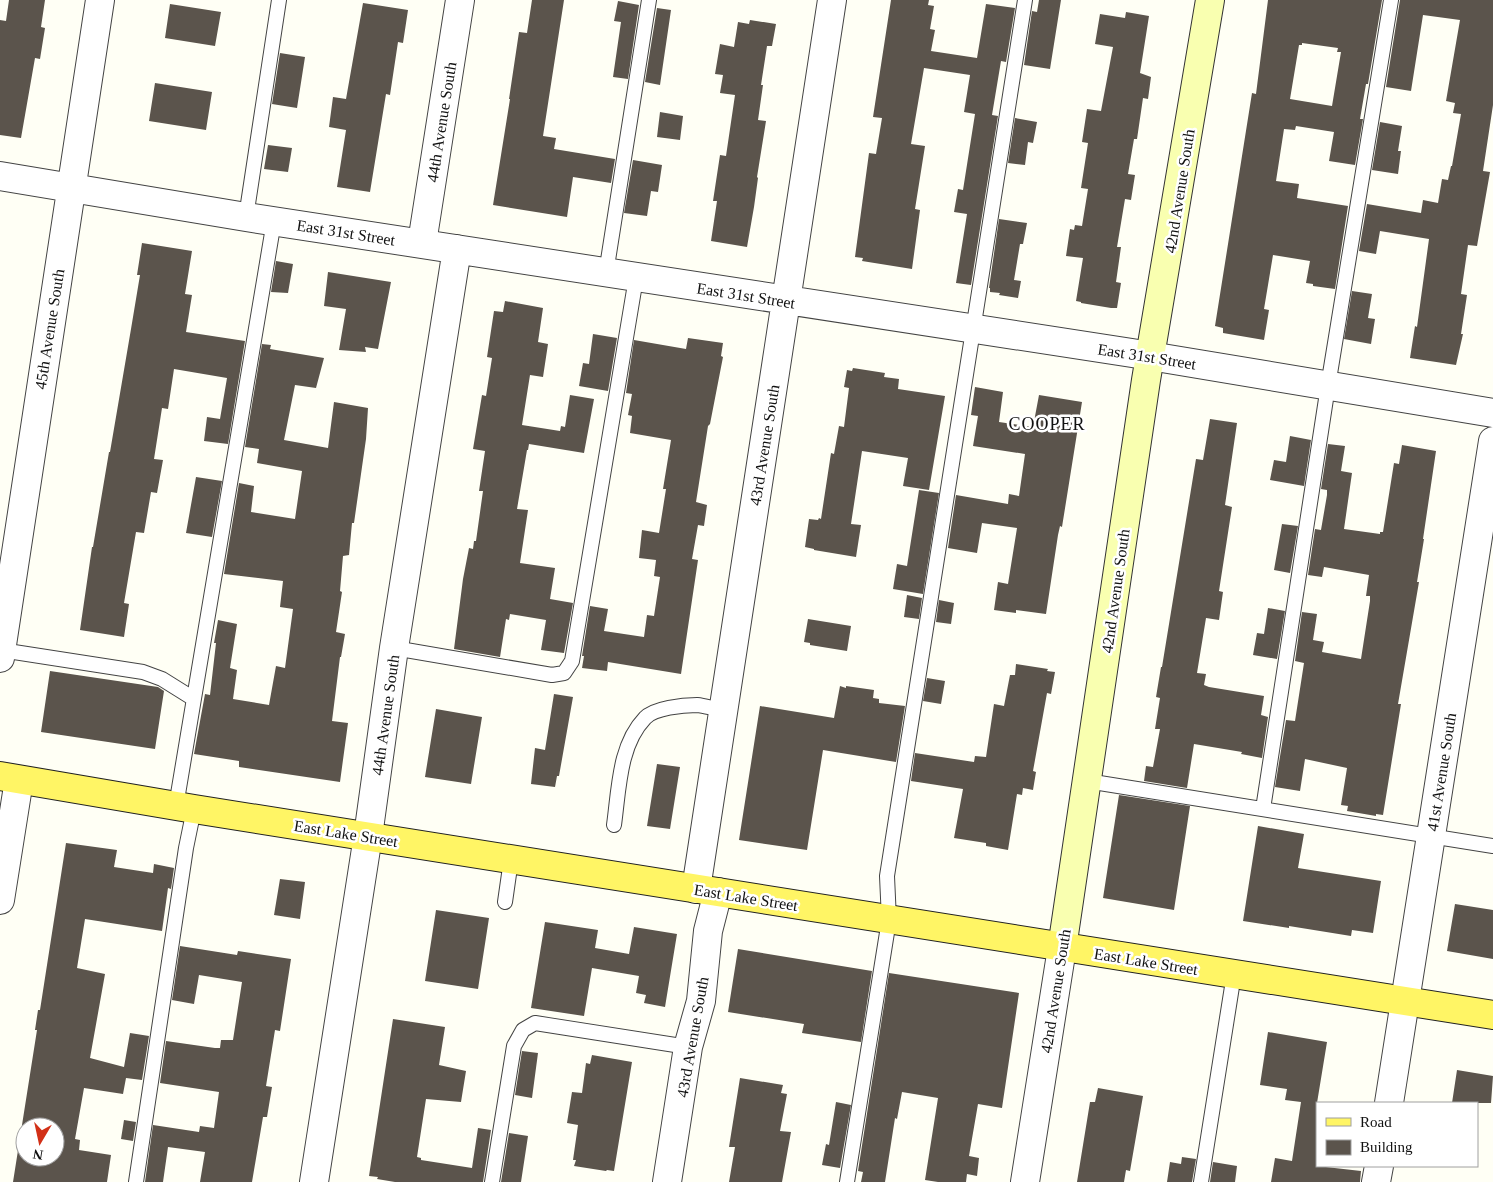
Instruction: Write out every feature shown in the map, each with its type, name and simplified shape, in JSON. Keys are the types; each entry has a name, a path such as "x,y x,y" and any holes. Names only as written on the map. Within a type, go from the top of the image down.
{"main road":[{"name":"East Lake Street","path":"10,778 511,860 1493,1015"}],"street":[{"name":"45th Avenue South","path":"1,654 100,0"},
{"name":"44th Avenue South","path":"422,243 460,0"},
{"name":"43rd Avenue South","path":"667,1182 688,1047 701,1001 708,931 707,891 724,710 832,0"},
{"name":"42nd Avenue South","path":"1025,1182 1062,948 1145,390 1210,0"},
{"name":"East 31st Street","path":"0,176 246,217 973,329 1493,413"},
{"name":"44th Avenue South","path":"314,1182 368,836 394,648 457,249"},
{"name":"41st Avenue South","path":"1389,1102 1493,441"},
{"path":"0,900 10,778"},
{"path":"1376,1182 1379,1167"}],"lane":[{"path":"246,217 279,0"},
{"path":"606,273 649,0"},
{"path":"847,1182 889,920 887,876 1025,0"},
{"path":"1262,809 1391,0"},
{"path":"136,1182 186,848 185,807 194,699 274,221"},
{"path":"394,648 552,675 564,672 572,661 636,278"},
{"path":"1,654 143,672 162,679 194,699"},
{"path":"614,825 623,761 632,737 646,716 664,708 697,705 724,710"},
{"path":"1087,781 1493,846"},
{"path":"505,902 511,860"},
{"path":"1201,1182 1234,974"},
{"path":"492,1182 514,1046 523,1030 535,1023 688,1047"}],"building":[{"path":"9,0 45,0 41,27 45,28 40,59 35,58 21,138 0,135 0,20 6,21"},
{"path":"532,0 564,0 543,136 556,138 554,149 615,159 611,183 573,177 567,217 493,205 519,32 527,33"},
{"path":"891,0 929,0 928,5 934,6 930,29 935,30 931,51 977,58 986,4 1015,8 1006,62 1001,61 992,115 998,116 971,285 956,283 967,214 954,212 958,189 963,190 975,114 964,112 970,75 924,68 911,144 925,146 915,209 920,210 912,269 862,261 863,258 855,257 869,153 876,154 882,118 873,117"},
{"path":"1039,0 1061,0 1050,69 1024,65 1032,11 1037,12"},
{"path":"1268,0 1382,0 1368,84 1366,84 1360,119 1363,119 1355,165 1329,161 1334,132 1296,126 1295,130 1284,129 1276,181 1299,184 1297,198 1348,206 1335,289 1313,286 1313,284 1306,283 1310,261 1273,255 1264,309 1269,310 1264,340 1223,333 1223,328 1215,326 1252,93 1256,94","holes":["1302,43 1338,48 1337,52 1341,52 1332,106 1290,99 1299,45 1302,45"]},
{"path":"1400,0 1493,0 1493,105 1483,171 1490,172 1477,246 1468,245 1461,294 1467,295 1461,334 1463,334 1456,365 1410,358 1415,326 1417,327 1429,239 1380,231 1376,254 1359,251 1367,204 1421,213 1423,200 1438,203 1442,179 1448,180 1452,166 1461,114 1453,113 1455,103 1446,101 1460,20 1423,15 1411,91 1386,87"},
{"path":"618,1 639,5 628,79 613,77 621,22 614,21"},
{"path":"363,3 408,10 403,43 398,42 390,95 386,94 370,192 337,187 346,130 329,127 333,97 346,99"},
{"path":"170,4 221,12 215,46 165,38"},
{"path":"657,8 671,10 660,85 645,82"},
{"path":"1126,12 1149,16 1140,73 1151,77 1148,99 1143,98 1137,139 1134,139 1128,174 1135,175 1131,200 1125,199 1117,247 1121,247 1116,282 1121,283 1117,308 1111,308 1076,301 1083,258 1066,256 1070,229 1074,230 1075,225 1082,226 1088,189 1081,188 1088,143 1082,142 1087,109 1101,111 1113,47 1095,44 1100,14 1125,18"},
{"path":"750,20 776,24 772,46 767,46 761,85 763,85 758,120 766,121 747,247 711,241 717,201 713,201 720,155 726,156 735,95 720,93 723,75 715,74 720,44 734,47 738,22 749,24"},
{"path":"280,53 305,57 297,108 272,104"},
{"path":"155,83 212,92 206,130 149,121"},
{"path":"660,112 683,116 680,140 657,137"},
{"path":"1015,118 1037,122 1033,143 1028,142 1025,165 1008,163"},
{"path":"1380,122 1402,126 1398,151 1401,151 1398,174 1372,170"},
{"path":"268,145 292,148 288,172 264,169"},
{"path":"633,160 662,165 658,192 651,191 647,216 624,213"},
{"path":"999,219 1027,223 1023,244 1020,244 1014,280 1021,281 1018,298 990,292 989,288"},
{"path":"142,243 192,251 185,294 192,295 186,332 245,341 228,444 204,441 207,417 220,419 227,378 174,369 168,409 162,408 154,459 163,460 157,493 151,492 144,533 136,532 124,603 129,604 124,637 80,630 92,547 140,275 137,275"},
{"path":"276,261 293,264 288,293 271,292"},
{"path":"328,272 391,282 378,349 365,347 366,352 339,350 346,309 324,306"},
{"path":"1352,291 1372,294 1368,318 1375,319 1371,344 1344,339"},
{"path":"505,301 543,308 538,342 548,344 543,377 530,375 522,425 560,431 561,426 565,427 570,395 594,399 584,453 529,444 517,509 528,510 520,563 555,568 550,599 573,603 564,653 541,650 546,620 510,614 509,620 506,619 500,657 454,649 463,579 469,548 473,549 474,541 476,541 483,491 479,491 485,451 473,449 482,395 486,396 492,358 487,357 494,311 503,312"},
{"path":"593,334 617,338 608,391 579,386 583,363 589,364"},
{"path":"688,338 723,343 721,356 723,357 710,424 708,426 696,502 707,505 704,526 698,525 692,559 698,560 681,674 608,662 607,671 582,668 584,656 582,656 590,606 608,609 604,631 644,637 647,615 654,616 660,577 654,576 656,560 639,558 642,530 659,533 666,489 663,489 671,440 630,433 632,416 628,415 632,394 626,393 634,340 686,349"},
{"path":"262,344 271,345 270,349 324,358 316,388 295,385 284,440 328,448 334,402 368,408 366,439 354,523 352,523 349,555 343,556 340,591 342,592 336,632 345,634 340,657 332,721 348,723 340,782 239,767 239,761 194,754 205,694 210,695 216,643 214,643 218,620 237,624 230,668 237,670 233,699 269,705 276,666 285,668 293,609 280,607 283,581 224,574 239,483 254,486 251,512 295,519 302,471 257,463 259,449 245,447"},
{"path":"853,368 885,373 884,377 899,379 898,389 945,396 929,490 903,486 908,458 862,451 851,524 861,525 856,557 805,547 809,519 821,519 831,453 834,454 839,426 844,427 849,388 844,387 847,370 852,371"},
{"path":"975,387 1003,392 999,422 1033,427 1039,395 1082,402 1046,614 1016,610 1016,613 994,610 998,582 1008,584 1017,528 982,523 977,553 948,548 956,495 1008,504 1009,494 1019,496 1025,454 973,446 978,416 971,415"},
{"path":"1210,419 1237,423 1225,505 1232,507 1219,591 1223,592 1219,620 1206,618 1197,673 1206,674 1204,685 1209,687 1264,696 1261,715 1268,717 1262,758 1241,754 1242,752 1194,744 1187,788 1144,781 1146,766 1153,767 1160,729 1155,729 1160,698 1156,697 1196,459 1203,460"},
{"path":"1290,436 1311,440 1304,486 1270,480 1274,460 1286,462"},
{"path":"1328,444 1345,446 1341,471 1352,473 1344,529 1380,534 1380,532 1383,532 1394,463 1399,464 1402,445 1436,451 1417,582 1419,582 1398,704 1401,704 1383,815 1376,814 1376,816 1347,811 1348,806 1341,805 1347,768 1305,759 1300,791 1275,787 1286,720 1295,721 1304,663 1295,661 1302,612 1317,614 1313,640 1324,642 1322,652 1361,659 1370,601 1370,596 1366,596 1369,575 1324,567 1322,577 1308,575 1315,529 1321,530 1327,495 1327,490 1321,489"},
{"path":"196,477 222,481 212,537 186,533"},
{"path":"919,490 939,493 923,594 893,589 897,564 907,566"},
{"path":"1282,524 1298,526 1290,573 1274,570"},
{"path":"907,595 922,598 919,619 904,617"},
{"path":"939,600 954,603 951,624 936,622"},
{"path":"1268,608 1285,611 1277,659 1253,655 1257,633 1264,634"},
{"path":"808,619 851,626 847,651 810,645 810,643 804,642"},
{"path":"1016,664 1048,669 1047,671 1055,672 1051,694 1047,693 1033,771 1036,772 1033,790 1023,788 1022,795 1017,794 1008,850 986,846 986,843 954,838 963,789 911,781 915,753 974,762 975,756 986,757 994,704 1004,706 1010,675 1015,675"},
{"path":"50,671 158,687 164,691 155,749 41,732"},
{"path":"927,678 945,681 941,704 923,701"},
{"path":"840,686 874,690 873,698 879,699 879,703 905,706 896,762 823,750 807,850 739,840 760,706 834,718"},
{"path":"554,694 573,697 559,776 557,776 555,787 531,784 535,748 545,750"},
{"path":"436,709 482,717 471,784 425,777"},
{"path":"657,764 680,767 670,829 647,826"},
{"path":"1119,795 1190,806 1174,910 1103,898"},
{"path":"1258,826 1304,834 1298,868 1381,881 1373,933 1352,930 1351,936 1243,921"},
{"path":"66,843 117,850 114,867 153,873 154,864 174,868 171,889 168,888 162,931 85,919 77,968 105,974 90,1058 124,1067 130,1033 149,1036 142,1080 126,1078 123,1094 84,1088 75,1139 80,1140 79,1150 111,1155 107,1182 13,1182 15,1167 65,1167 65,1117 23,1117 37,1030 35,1030 38,1010 40,1010"},
{"path":"280,879 305,882 300,919 274,915"},
{"path":"1455,904 1493,910 1493,959 1447,951"},
{"path":"436,910 489,918 478,989 425,981"},
{"path":"545,922 598,930 595,948 629,954 634,927 677,934 665,1007 644,1003 646,995 636,993 639,976 592,968 584,1016 531,1008"},
{"path":"180,946 237,955 238,951 291,959 280,1031 275,1030 266,1086 272,1087 267,1117 263,1117 252,1182 200,1182 205,1152 168,1147 163,1182 145,1182 153,1125 199,1132 200,1126 214,1128 219,1092 160,1083 166,1041 220,1048 221,1040 233,1040 242,982 199,975 194,1004 172,1000"},
{"path":"738,949 872,971 861,1042 802,1033 804,1024 728,1012"},
{"path":"889,973 1019,993 1002,1108 978,1104 969,1156 979,1158 977,1176 967,1174 966,1182 925,1180 938,1098 902,1092 897,1119 895,1118 885,1182 861,1182 863,1172 858,1171"},
{"path":"393,1019 445,1027 439,1065 466,1071 461,1102 426,1099 417,1157 421,1158 421,1160 472,1168 478,1128 491,1130 483,1182 395,1182 369,1176"},
{"path":"1268,1032 1327,1042 1316,1102 1316,1167 1361,1171 1360,1182 1271,1182 1275,1158 1292,1161 1301,1102 1285,1100 1287,1089 1260,1085"},
{"path":"522,1051 538,1053 532,1098 515,1095"},
{"path":"592,1055 632,1062 614,1171 574,1166 576,1160 573,1160 578,1125 567,1123 572,1092 582,1093 586,1063 590,1064"},
{"path":"1457,1070 1493,1076 1491,1103 1452,1102"},
{"path":"740,1078 783,1085 781,1093 787,1094 780,1131 791,1132 782,1182 729,1182 735,1147 729,1147"},
{"path":"1098,1088 1143,1096 1130,1171 1126,1170 1124,1182 1077,1182 1090,1102 1095,1102"},
{"path":"836,1102 851,1105 840,1168 822,1165 826,1144 829,1145"},
{"path":"124,1120 136,1122 133,1141 121,1139"},
{"path":"509,1133 528,1136 521,1182 501,1182"},
{"path":"1182,1157 1196,1159 1192,1182 1167,1182 1170,1162 1181,1164"},
{"path":"1213,1162 1237,1166 1235,1182 1210,1182"}],"district":[{"name":"COOPER","path":"1047,424"}]}
